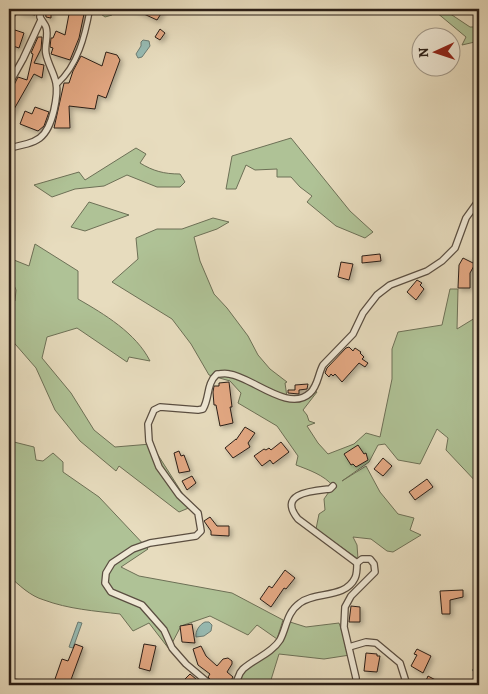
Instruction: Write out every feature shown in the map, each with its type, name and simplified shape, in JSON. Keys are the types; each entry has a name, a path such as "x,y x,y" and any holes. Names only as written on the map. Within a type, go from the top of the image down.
{"street":[{"path":"9,84 41,20 40,9"},
{"path":"57,84 69,72 79,50 90,9"},
{"path":"9,148 32,142 44,136 51,123 56,102 57,84 46,52 46,26 41,20"},
{"path":"211,685 186,664 172,648 164,630 142,605 111,592 105,583 106,572 112,563 122,555 150,543 196,536 201,531 198,513 179,495 159,467 149,441 148,424 151,415 154,410 160,407 204,409 208,400 208,388 211,379 217,374 230,374 287,399 303,398 312,392 323,365 349,339 363,313 377,295 390,285 427,271 442,261 455,248 466,218 479,200"},
{"path":"332,486 330,489 301,493 291,506 292,512 298,520 357,563"},
{"path":"235,685 243,669 272,649 279,641 286,622 300,602 311,597 342,590 355,578 357,563 362,559 370,559 374,564 375,572 351,596 345,607 344,627 356,685"},
{"path":"349,647 366,642 376,643 400,663 407,685"}],"green space":[{"path":"94,9 116,9 112,15 105,17"},
{"path":"427,9 443,9 470,27 479,27 479,41 462,45 466,37 460,32 460,28 455,28 436,12"},
{"path":"291,138 350,211 373,232 365,238 336,226 307,202 312,196 291,177 277,177 277,169 255,170 246,165 236,189 226,189 232,156"},
{"path":"136,148 146,154 140,163 159,172 180,174 185,182 180,187 157,187 127,175 104,186 75,189 52,197 34,185 79,172 85,180"},
{"path":"89,202 129,215 85,231 71,227"},
{"path":"213,218 229,222 217,229 194,237 200,261 214,294 248,336 258,355 270,369 287,382 285,383 287,397 292,400 313,390 317,392 303,410 309,421 315,423 307,426 328,454 354,444 366,433 380,437 392,379 392,349 398,332 442,325 450,289 458,289 457,329 475,318 479,318 479,485 446,450 448,438 437,429 420,464 398,460 385,444 378,445 369,462 342,481 366,466 380,492 398,514 414,518 410,530 421,535 393,552 387,551 371,539 353,537 357,545 358,559 316,529 319,514 325,510 324,499 333,486 321,476 296,465 298,456 277,426 238,403 241,393 230,381 209,375 191,344 172,319 112,282 138,259 136,238 157,229 182,229"},
{"path":"35,244 78,271 78,299 109,318 128,333 150,361 129,357 127,362 77,328 47,337 42,358 71,393 94,430 115,447 151,444 191,507 179,512 119,466 116,471 80,441 55,410 36,368 9,337 9,301 15,301 16,290 11,278 9,278 9,258 29,266"},
{"path":"9,423 14,442 34,447 36,460 43,461 53,453 63,462 63,472 99,497 148,549 121,567 139,576 232,593 283,620 277,639 257,625 248,635 210,616 181,626 169,649 149,623 133,631 120,614 62,606 34,596 21,586 9,576"},
{"path":"290,622 306,627 339,623 350,655 324,659 279,654 270,683 273,685 244,685 238,683 244,671 282,643"},
{"path":"9,678 40,683 43,685 9,685"}],"water":[{"path":"143,40 149,41 150,46 142,57 138,58 136,54"},
{"path":"78,622 82,623 73,648 69,647"},
{"path":"205,622 209,622 212,625 211,631 204,636 196,637 198,628"}],"building":[{"path":"19,9 35,9 35,15 18,12"},
{"path":"45,9 51,9 51,18 46,17"},
{"path":"70,9 85,9 79,38 70,60 51,54 53,48 50,47 51,38 53,38 56,31 65,35"},
{"path":"133,9 164,9 157,20"},
{"path":"160,29 165,33 160,40 155,37"},
{"path":"15,30 24,33 19,48 10,45"},
{"path":"38,37 42,37 41,49 34,63 44,65 42,78 34,74 9,118 9,89 13,87 18,77 27,80 33,54 31,53"},
{"path":"106,52 117,55 120,60 106,98 98,95 95,109 69,106 70,128 54,128 64,83 69,83 81,56 102,66"},
{"path":"35,107 49,112 44,126 38,131 20,124 25,111 32,114"},
{"path":"380,254 381,261 362,263 362,256"},
{"path":"463,258 475,264 470,273 470,288 458,288 459,265"},
{"path":"341,262 353,264 349,280 338,277"},
{"path":"417,280 422,283 420,285 424,289 416,300 407,292"},
{"path":"349,347 353,351 355,348 361,352 364,357 362,359 368,363 365,367 359,363 342,382 335,374 333,376 331,374 329,377 325,373 327,368"},
{"path":"229,382 233,423 220,426 216,405 214,405 214,386 219,386 219,383"},
{"path":"308,384 307,389 299,390 299,394 288,393 288,390 295,390 295,385"},
{"path":"245,427 255,433 248,443 250,447 233,458 225,448 236,440"},
{"path":"281,442 289,452 273,464 270,460 262,466 254,456 264,449 269,448 271,450"},
{"path":"358,445 364,454 366,453 368,460 356,467 353,464 351,465 344,454"},
{"path":"179,451 181,456 184,455 190,471 179,473 174,453"},
{"path":"383,458 392,466 383,476 374,469"},
{"path":"192,476 196,483 187,490 182,481"},
{"path":"427,479 433,487 415,500 409,492"},
{"path":"210,517 217,526 229,526 229,536 211,535 211,531 204,521"},
{"path":"285,570 295,578 286,589 284,588 271,607 260,599 269,586 272,588"},
{"path":"463,590 463,597 450,600 450,614 442,614 440,591"},
{"path":"351,606 360,607 360,622 349,622"},
{"path":"192,624 195,643 182,642 180,626"},
{"path":"75,644 83,647 69,685 62,685 63,682 55,679 62,659 68,661"},
{"path":"144,644 156,646 150,671 139,668"},
{"path":"201,646 206,656 217,666 223,659 228,658 232,661 227,672 233,677 228,685 216,685 208,677 210,674 198,665 193,649"},
{"path":"417,649 431,656 423,673 411,666 417,655 414,654"},
{"path":"366,653 380,656 377,672 364,671"},
{"path":"190,674 196,679 191,685 186,685 182,682"},
{"path":"428,676 445,685 424,685"}],"waterway":[{"path":"473,670 479,673"}]}
